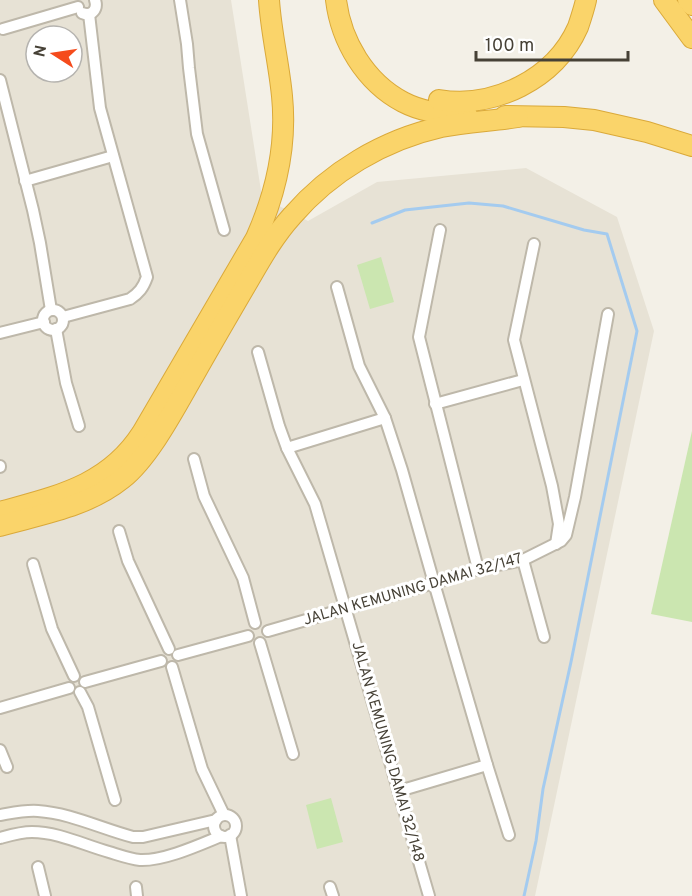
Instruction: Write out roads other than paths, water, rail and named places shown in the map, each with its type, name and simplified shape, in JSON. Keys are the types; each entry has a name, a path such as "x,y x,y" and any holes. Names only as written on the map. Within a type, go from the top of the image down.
{"highway":[{"path":"0,512 83,485 106,472 125,456 142,433 256,238 265,218 276,180 284,131 282,94 269,0"},
{"path":"336,0 340,23 356,58 366,72 382,87 403,102 447,114 594,120 692,146"},
{"path":"350,0 353,18 363,44 390,78 424,97 454,102 483,100 503,94 538,75 567,46 577,28 586,0"},
{"path":"664,0 692,38"},
{"path":"688,0 692,5"},
{"path":"0,526 86,500 122,479 136,466 158,436 271,243 308,198 329,181 352,164 398,141 442,127 518,117"}],"street":[{"path":"180,0 197,134 224,230"},
{"path":"1,30 78,4 83,14 89,14 94,11 99,1"},
{"path":"63,317 130,299 144,287 147,277 100,108 89,14"},
{"path":"0,80 40,243 51,310"},
{"path":"25,181 113,156"},
{"path":"440,230 419,337 478,569"},
{"path":"534,244 514,339 552,486 559,524 556,544"},
{"path":"337,287 359,366 385,418 402,470 509,835"},
{"path":"51,310 60,312 63,317 63,323 59,328 50,329 44,322 44,316 51,310"},
{"path":"556,544 566,535 575,497 608,314"},
{"path":"0,333 44,322"},
{"path":"56,329 66,383 79,426"},
{"name":"JALAN KEMUNING DAMAI 32/148","path":"258,352 287,448 315,504 429,896"},
{"path":"435,404 523,380"},
{"path":"287,448 385,418"},
{"path":"194,459 204,496 243,578 255,623"},
{"path":"552,486 561,494 575,497"},
{"path":"120,531 128,561 173,652 179,661 172,667 166,667 161,660 164,651 173,652 248,636"},
{"name":"JALAN KEMUNING DAMAI 32/147","path":"268,631 478,569 523,560 556,544"},
{"path":"523,560 544,637"},
{"path":"33,564 52,629 74,676"},
{"path":"248,636 254,643 266,640 267,628 255,623"},
{"path":"248,636 249,630 255,623"},
{"path":"260,643 293,754"},
{"path":"69,688 74,692 161,660"},
{"path":"172,667 202,769 220,817 214,829 225,836 241,896"},
{"path":"74,676 82,678 115,800"},
{"path":"69,688 69,681 74,676"},
{"path":"0,708 69,688"},
{"path":"0,750 7,767"},
{"path":"399,792 487,765"},
{"path":"0,815 38,811 70,817 133,837 144,837 220,817 231,817 235,823 235,830 225,836 155,859 140,860 46,833 19,833 0,838"},
{"path":"65,837 70,817"},
{"path":"38,867 45,896"}],"waterway":[{"path":"372,223 405,210 469,203 503,206 584,230 607,234 637,331 571,662 543,789 536,841 524,896"}]}
